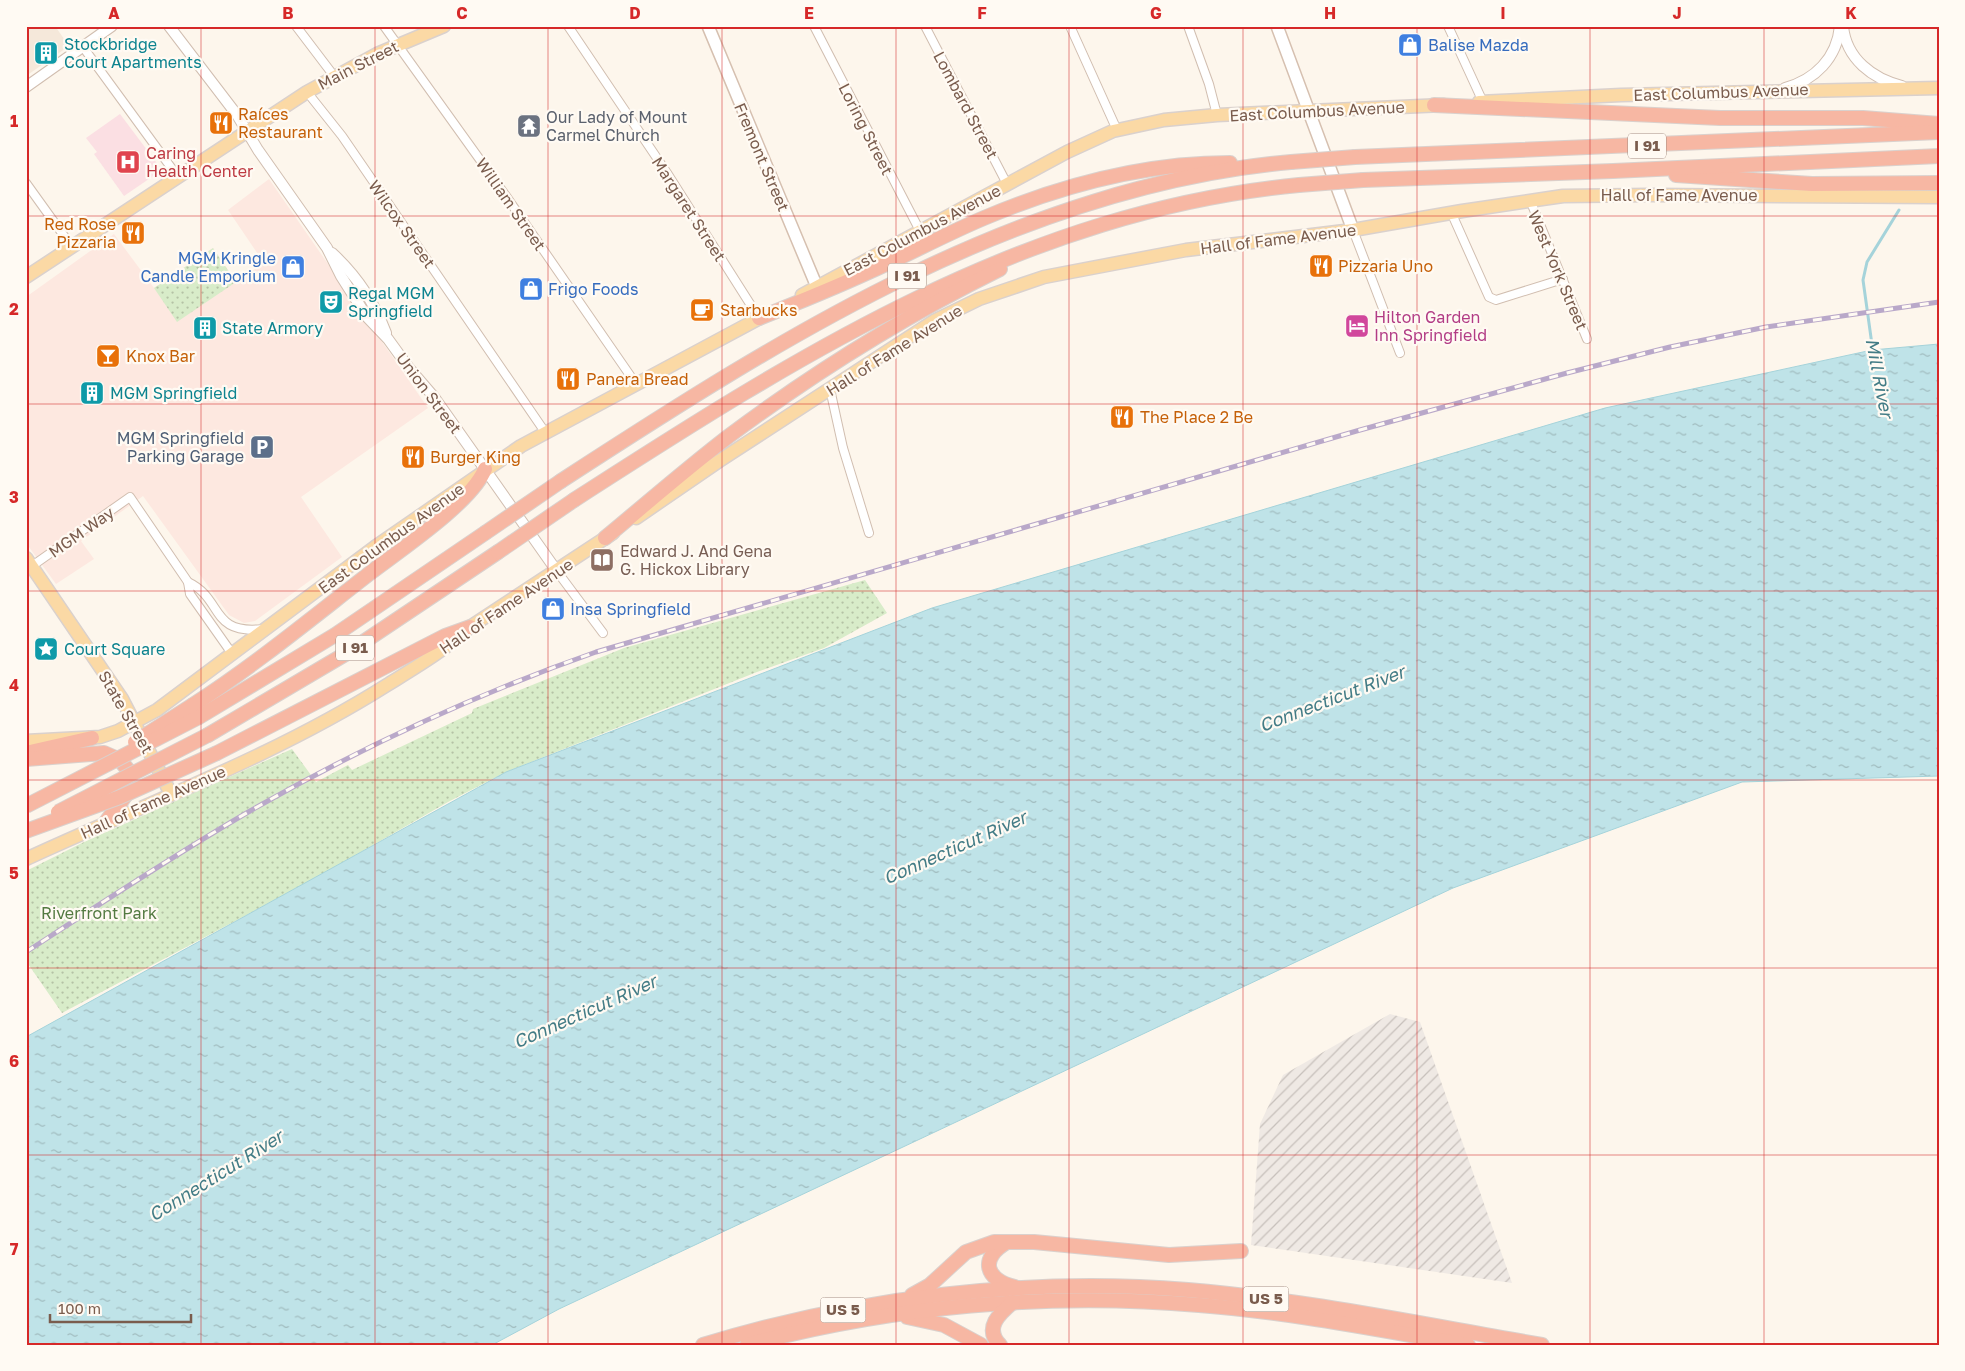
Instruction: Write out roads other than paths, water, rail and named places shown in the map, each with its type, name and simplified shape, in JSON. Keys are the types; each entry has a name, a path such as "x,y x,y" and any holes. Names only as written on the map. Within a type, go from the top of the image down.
{"highway":[{"path":"1434,105 1720,118 1863,118 1939,124"},
{"name":"I 91","path":"26,806 335,635 561,481 765,354 868,296 959,251 1028,223 1125,193 1206,174 1285,163 1355,157 1939,132"},
{"name":"I 91","path":"26,830 208,735 347,653 574,500 716,412 874,320 972,272 1074,232 1180,204 1299,185 1363,180 1939,156"},
{"path":"759,318 871,271 984,218 1061,190 1165,166 1210,163 1285,163"},
{"path":"1613,171 1792,183 1939,182"},
{"path":"605,538 700,458 790,394 944,298 1074,232"},
{"path":"196,711 467,496 481,479 485,470"},
{"path":"26,830 120,797 217,753 445,636 470,627"},
{"path":"26,754 92,738"},
{"path":"26,759 98,753 109,754 120,760 128,770 130,782 125,796 106,822"},
{"path":"903,1300 930,1285 966,1252 985,1244 1008,1242 1172,1255 1241,1250"},
{"path":"1008,1242 995,1250 990,1257 989,1266 991,1274 1004,1283 1031,1289"},
{"name":"US 5","path":"703,1345 784,1323 903,1300 986,1291 1125,1287 1218,1293 1542,1345"},
{"name":"US 5","path":"747,1345 828,1325 889,1315 1013,1302 1105,1300 1229,1307 1468,1345"},
{"path":"1000,1345 993,1334 993,1326 1001,1312 1013,1302"},
{"path":"889,1315 937,1323 981,1345"}],"main road":[{"name":"Main Street","path":"26,277 307,92 397,44 444,26"},
{"name":"Fremont Street","path":"708,26 817,287"},
{"path":"1277,26 1307,111 1353,230"},
{"name":"East Columbus Avenue","path":"26,741 92,738 111,733 136,722 170,701 234,655 375,547 485,470 545,432 1080,145 1117,130 1164,120 1483,102 1777,91 1939,88"},
{"name":"Hall of Fame Avenue","path":"26,859 257,756 341,713 450,645 470,627 934,321 964,306 1012,287 1060,274 1178,251 1353,230 1530,200 1607,194 1939,197"},
{"name":"State Street","path":"29,562 122,699 136,722 171,794"}],"street":[{"path":"26,87 112,26"},
{"name":"Union Street","path":"169,26 247,132 327,248 341,276 367,317 388,339 409,368 434,397 556,570"},
{"path":"296,26 334,76"},
{"name":"William Street","path":"384,26 506,196 636,384"},
{"name":"Margaret Street","path":"568,26 671,180 759,318"},
{"name":"Loring Street","path":"814,26 920,231"},
{"name":"Lombard Street","path":"924,26 1007,184"},
{"path":"1070,26 1117,130"},
{"path":"1188,26 1209,84 1217,116"},
{"path":"1448,26 1483,102"},
{"path":"1842,26 1849,48 1867,71 1888,82 1913,88"},
{"path":"1777,91 1797,85 1819,71 1835,47 1842,26"},
{"path":"80,49 178,177"},
{"name":"Wilcox Street","path":"307,92 342,136 545,432"},
{"path":"26,183 72,247"},
{"name":"West York Street","path":"1530,200 1588,339"},
{"path":"1451,212 1489,297 1496,300 1563,280"},
{"path":"1353,230 1400,353"},
{"path":"830,389 843,448 869,533"},
{"name":"MGM Way","path":"29,562 130,497 188,582"},
{"path":"556,570 603,633"},
{"path":"188,582 199,587 221,618 229,625 248,631 269,628"},
{"path":"188,582 190,594 234,655"}],"water":[{"name":"Connecticut River","path":"1939,344 1939,776 1742,782 1453,888 559,1309 492,1345 26,1345 26,1037 506,772 932,608 1605,408 1872,350"}],"waterway":[{"name":"Mill River","path":"1873,352 1863,280 1867,262 1899,210"}],"railway":[{"path":"26,952 193,845 334,765 463,704 596,652 1360,430 1567,373 1670,347 1766,327 1939,302"}],"place":[{"name":"Balise Mazda","path":"1410,45"},
{"name":"Stockbridge Court Apartments","path":"46,53"},
{"name":"Raíces Restaurant","path":"221,123"},
{"name":"Our Lady of Mount Carmel Church","path":"529,126"},
{"name":"Caring Health Center","path":"128,162"},
{"name":"Red Rose Pizzaria","path":"133,233"},
{"name":"Pizzaria Uno","path":"1321,266"},
{"name":"MGM Kringle Candle Emporium","path":"293,267"},
{"name":"Frigo Foods","path":"531,289"},
{"name":"Regal MGM Springfield","path":"331,302"},
{"name":"Starbucks","path":"702,310"},
{"name":"Hilton Garden Inn Springfield","path":"1357,326"},
{"name":"State Armory","path":"205,328"},
{"name":"Knox Bar","path":"108,356"},
{"name":"Panera Bread","path":"568,379"},
{"name":"MGM Springfield","path":"92,393"},
{"name":"The Place 2 Be","path":"1122,417"},
{"name":"MGM Springfield Parking Garage","path":"262,447"},
{"name":"Burger King","path":"413,457"},
{"name":"Edward J. And Gena G. Hickox Library","path":"602,560"},
{"name":"Insa Springfield","path":"553,609"},
{"name":"Court Square","path":"46,649"}],"park label":[{"name":"Riverfront Park","path":"99,913"}]}
